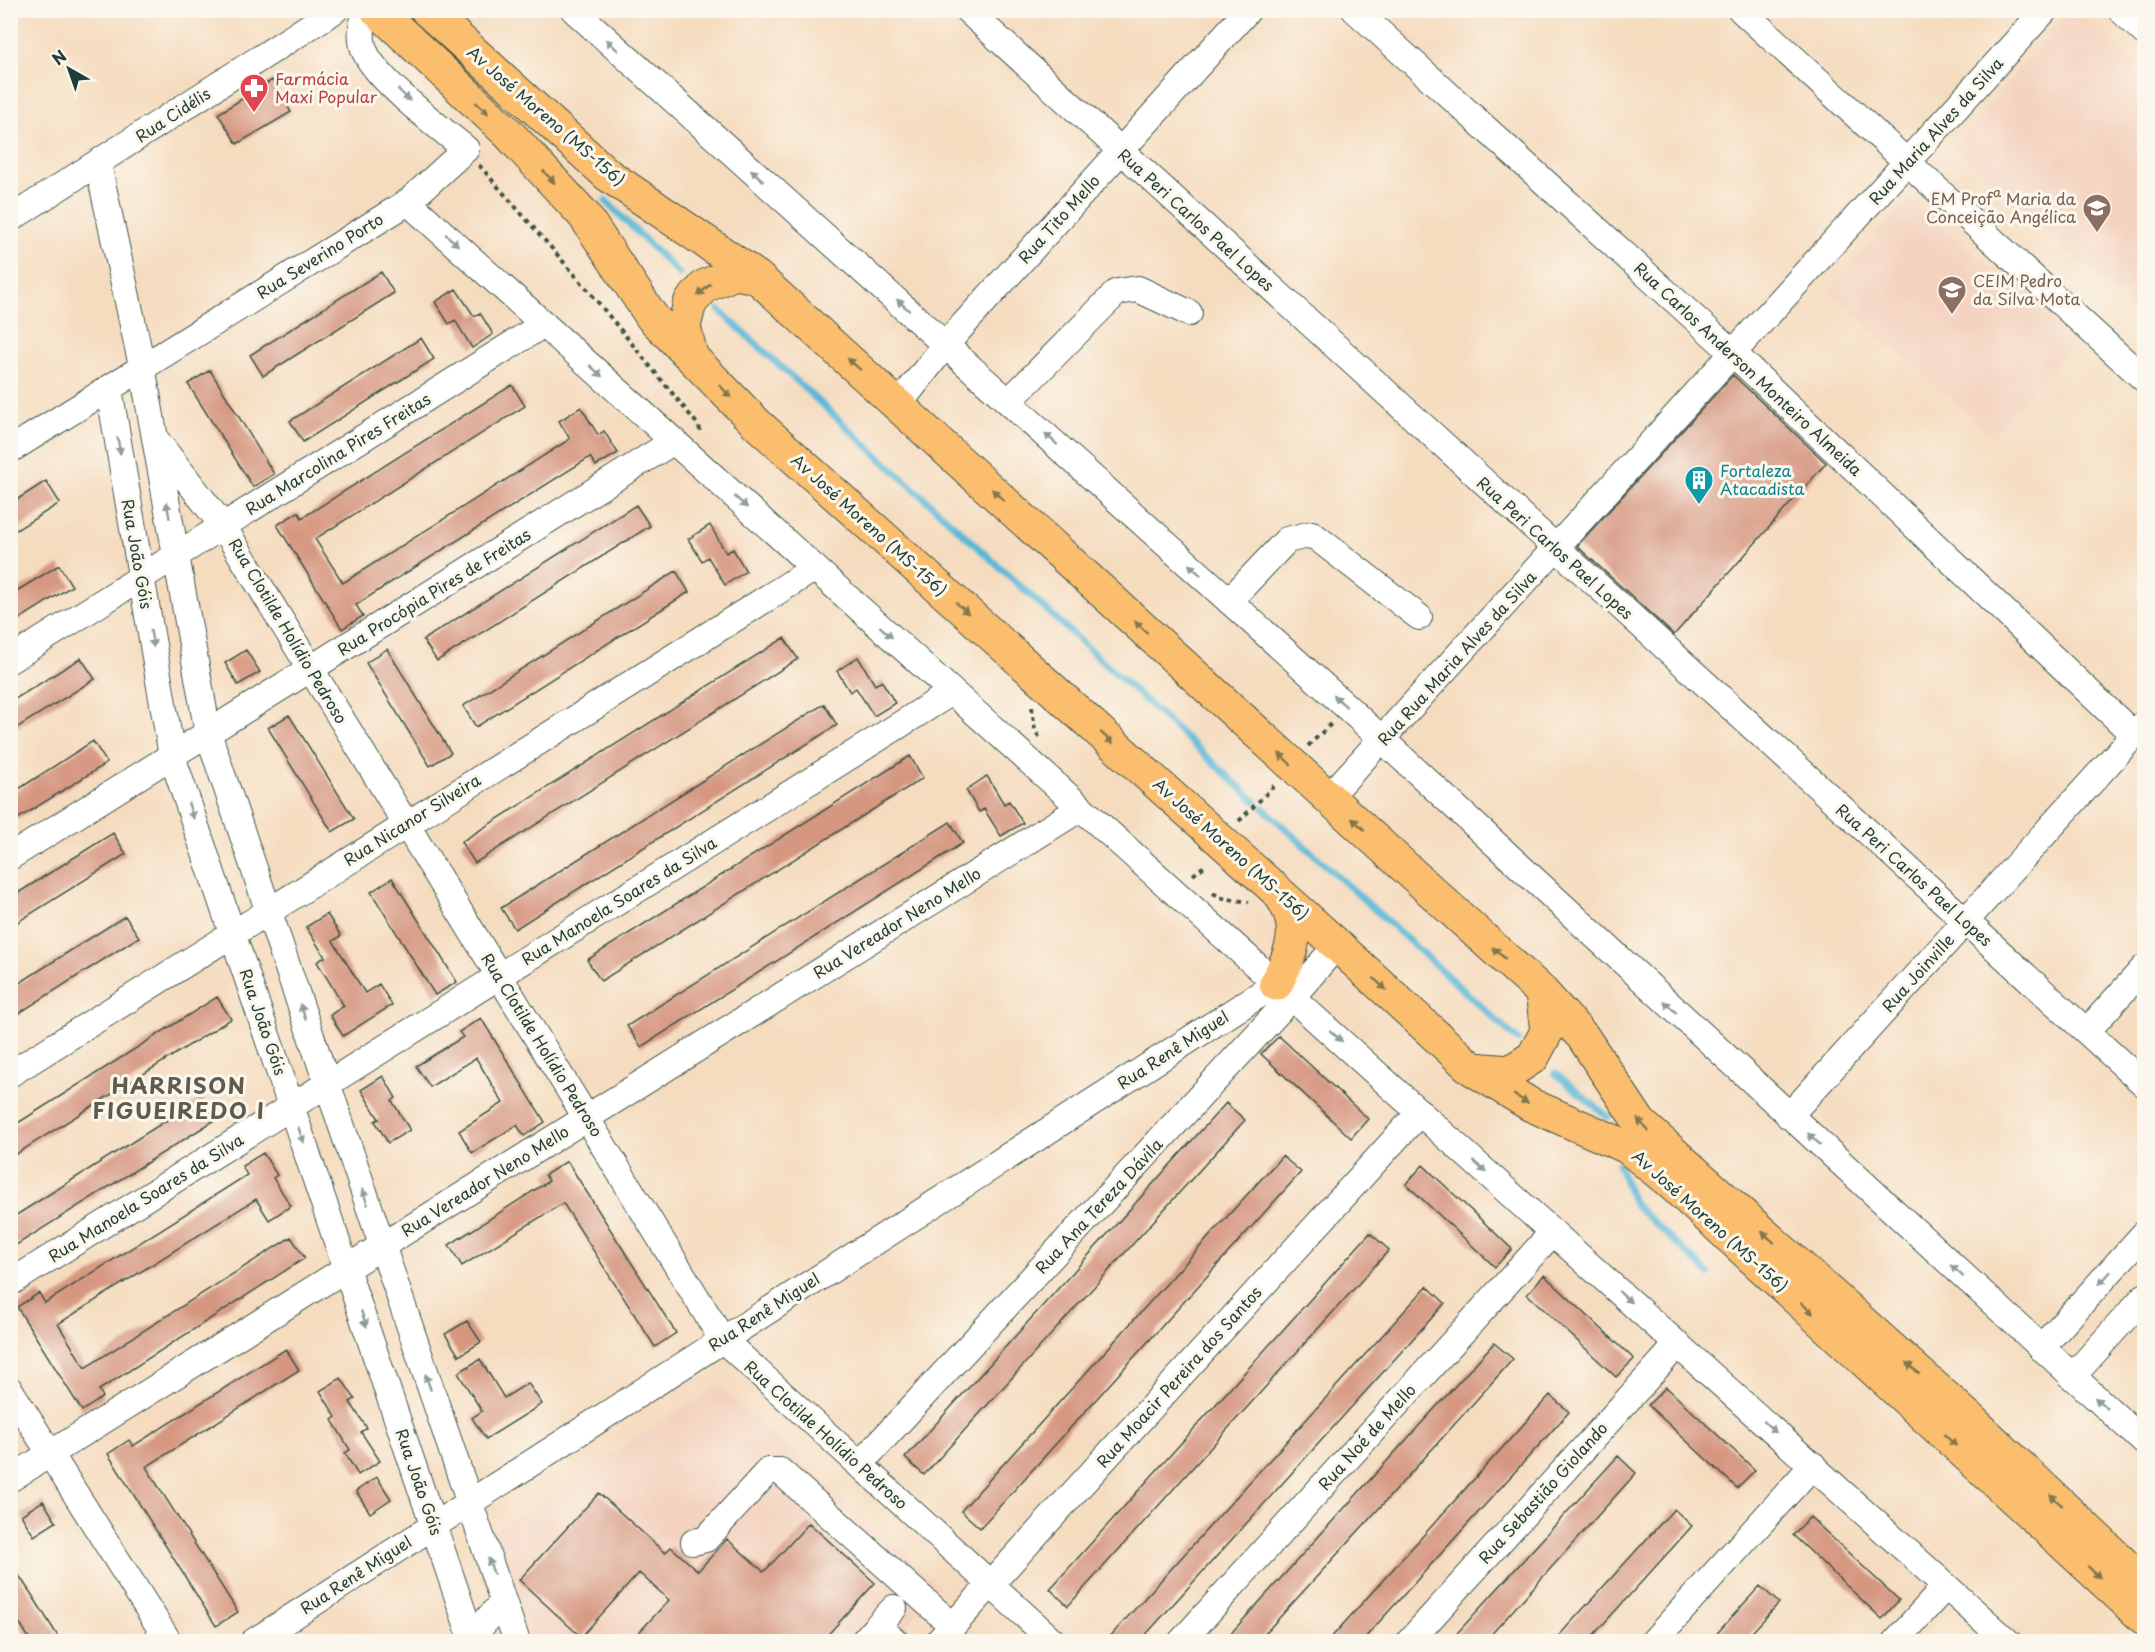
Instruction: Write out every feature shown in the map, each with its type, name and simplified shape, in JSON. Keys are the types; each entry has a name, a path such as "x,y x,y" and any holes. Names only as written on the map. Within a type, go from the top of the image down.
{"main road":[{"name":"Av José Moreno (MS-156)","path":"377,10 509,134 584,215 652,317 691,354 757,424 1471,1068 1531,1105 1627,1147 1636,1154 1671,1183 2145,1618"},
{"name":"Av José Moreno (MS-156)","path":"428,10 608,175 757,277 1542,992 1583,1037 1622,1097 1649,1132 1969,1418 2145,1583"},
{"path":"691,354 684,326 690,303 705,286 735,273 757,277"},
{"path":"1281,896 1293,913 1293,945 1284,990"},
{"path":"1471,1068 1510,1072 1533,1057 1547,1031 1542,992"}],"street":[{"path":"365,51 361,29 366,10"},
{"path":"574,10 1009,401 2145,1442"},
{"name":"Rua Peri Carlos Pael Lopes","path":"967,10 2145,1084"},
{"name":"Rua Tito Mello","path":"899,404 946,344 1248,10"},
{"name":"Rua Carlos Anderson Monteiro Almeida","path":"1355,10 1733,353 2139,730"},
{"path":"1742,10 1909,160 2145,379"},
{"name":"Rua Maria Alves da Silva","path":"1827,251 2045,10"},
{"path":"2121,10 2145,32"},
{"path":"324,13 365,51 377,69 424,115 466,149"},
{"name":"Rua Cidélis","path":"10,219 98,164 324,13"},
{"name":"Rua Severino Porto","path":"10,450 408,202 466,149"},
{"path":"98,164 142,366"},
{"path":"408,202 2008,1641"},
{"name":"Rua Rua Maria Alves da Silva","path":"1329,798 1827,251"},
{"path":"1009,401 1117,292 1138,289 1189,313"},
{"name":"Rua Marcolina Pires Freitas","path":"10,660 544,324"},
{"name":"Rua Clotilde Holídio Pedroso","path":"142,366 155,439 223,526 722,1339 1054,1641"},
{"name":"Rua João Góis","path":"109,389 172,756 471,1640"},
{"path":"155,439 208,733 468,1503 517,1641"},
{"name":"Rua Procópia Pires de Freitas","path":"10,857 674,441"},
{"path":"1229,602 1287,540 1312,534 1419,617"},
{"name":"Rua Nicanor Silveira","path":"10,1074 815,568"},
{"name":"Rua Manoela Soares da Silva","path":"10,1283 952,692"},
{"name":"Rua Joinville","path":"1789,1116 2139,730"},
{"name":"Rua Vereador Neno Mello","path":"10,1479 347,1270 1081,808"},
{"name":"Rua Ana Tereza Dávila","path":"859,1465 1284,990 1337,945"},
{"path":"2087,1030 2145,968"},
{"name":"Rua Renê Miguel","path":"253,1641 722,1339 1284,990"},
{"name":"Rua Moacir Pereira dos Santos","path":"946,1634 1420,1112"},
{"name":"Rua Noé de Mello","path":"1181,1641 1553,1232"},
{"path":"2041,1348 2145,1234"},
{"path":"2072,1377 2145,1297"},
{"name":"Rua Sebastião Giolando","path":"1408,1641 1678,1344"},
{"path":"10,1390 169,1641"},
{"path":"1653,1641 1812,1465"},
{"path":"694,1542 706,1539 768,1471 780,1471 946,1634"},
{"path":"1895,1641 1946,1586"},
{"path":"471,1640 503,1602"}],"path":[{"path":"466,149 588,290 699,426 704,444 701,467"},
{"path":"1305,748 1335,720"},
{"path":"1239,822 1281,780"},
{"path":"1193,875 1212,859"}],"shaded area":[{"name":"EM Profª Maria da Conceição Angélica","path":"2068,11 2074,11 2144,71 2144,319 1953,147"},
{"name":"CEIM Pedro da Silva Mota","path":"1908,197 2076,340 1993,436 1828,291"},
{"path":"718,1385 941,1587 893,1641 531,1641 493,1531"}],"building":[{"name":"Farmácia Maxi Popular","path":"272,80 291,112 237,144 218,114"},
{"path":"381,272 394,293 263,376 250,355"},
{"path":"456,289 474,316 480,313 493,334 472,348 455,320 449,324 435,302"},
{"path":"421,338 434,359 303,442 290,421"},
{"path":"210,370 274,474 253,487 188,384"},
{"name":"Fortaleza Atacadista","path":"1733,375 1826,463 1674,635 1577,546"},
{"path":"512,385 525,406 315,539 343,583 570,439 559,421 581,407 598,435 604,431 618,453 596,466 590,457 393,581 356,605 363,616 342,629 277,525 298,512 302,518"},
{"path":"46,481 60,503 10,534 10,504"},
{"path":"636,505 650,526 437,661 423,640"},
{"path":"710,525 726,553 733,549 746,571 725,585 708,557 702,561 688,539"},
{"path":"59,565 72,586 10,625 10,595"},
{"path":"676,571 689,592 476,727 463,706"},
{"path":"784,638 798,659 475,863 461,842"},
{"path":"387,649 451,753 430,766 366,663"},
{"path":"246,650 260,672 238,685 225,663"},
{"path":"858,657 875,685 882,681 895,703 874,716 856,688 850,692 837,671"},
{"path":"81,658 95,679 10,732 10,702"},
{"path":"824,704 837,725 515,929 501,908"},
{"path":"289,715 354,819 332,832 268,728"},
{"path":"93,741 107,763 11,823 11,794"},
{"path":"910,756 923,778 601,981 587,960"},
{"path":"987,776 1004,804 1009,801 1023,823 1001,836 984,809 979,812 966,790"},
{"path":"950,822 963,843 641,1047 627,1026"},
{"path":"113,833 126,854 10,927 10,898"},
{"path":"392,878 457,982 435,995 371,892"},
{"path":"327,914 341,936 333,941 365,993 379,984 392,1005 343,1036 330,1015 344,1006 317,962 325,957 306,927"},
{"path":"125,916 139,937 10,1019 10,989"},
{"path":"217,997 231,1019 10,1158 10,1128"},
{"path":"481,1018 545,1122 524,1136 517,1125 472,1153 459,1131 503,1103 476,1058 430,1087 416,1066 463,1037 459,1032"},
{"path":"1279,1036 1368,1119 1351,1138 1261,1054"},
{"path":"383,1076 396,1098 392,1101 410,1130 388,1143 375,1121 379,1119 361,1090"},
{"path":"202,1098 215,1120 10,1249 10,1219"},
{"path":"1226,1103 1245,1120 924,1475 905,1458"},
{"path":"263,1153 277,1175 273,1178 291,1206 269,1220 256,1199 58,1324 85,1368 291,1237 305,1258 99,1390 103,1397 82,1411 17,1307 39,1293 45,1303 247,1175 242,1166"},
{"path":"1282,1156 1301,1172 980,1528 961,1511"},
{"path":"567,1161 676,1333 655,1347 563,1203 462,1266 449,1245 549,1181 545,1175"},
{"path":"1423,1165 1512,1249 1495,1267 1406,1184"},
{"path":"1370,1233 1389,1250 1068,1606 1050,1589"},
{"path":"1544,1275 1634,1359 1616,1377 1527,1294"},
{"path":"1427,1286 1445,1303 1140,1641 1106,1641"},
{"path":"467,1321 481,1342 459,1356 445,1334"},
{"path":"1494,1343 1513,1359 1383,1504 1258,1641 1224,1641"},
{"path":"286,1349 299,1370 146,1467 238,1612 216,1626 108,1454 129,1440 133,1446"},
{"path":"480,1359 504,1398 528,1383 542,1404 486,1439 472,1418 482,1411 458,1373"},
{"path":"341,1378 355,1399 350,1402 367,1428 361,1432 380,1461 358,1475 345,1453 350,1450 332,1420 336,1417 320,1391"},
{"path":"1666,1387 1755,1470 1737,1488 1648,1405"},
{"path":"1550,1395 1569,1412 1362,1641 1328,1641"},
{"path":"1618,1456 1636,1473 1507,1617 1485,1641 1450,1641"},
{"path":"377,1477 391,1499 370,1513 356,1491"},
{"path":"599,1493 665,1553 671,1547 698,1571 727,1539 764,1572 809,1523 875,1583 822,1641 631,1641 669,1600 639,1573 581,1637 519,1580"},
{"path":"43,1501 56,1522 34,1536 21,1515"},
{"path":"1674,1509 1692,1526 1588,1641 1554,1641"},
{"path":"1810,1517 1899,1600 1882,1619 1793,1535"},
{"path":"10,1562 61,1641 31,1641 10,1609"},
{"path":"1760,1586 1779,1603 1744,1641 1710,1641"}],"waterway":[{"path":"606,201 679,274"},
{"path":"719,310 1255,801"},
{"path":"1263,808 1518,1040"},
{"path":"1555,1073 1608,1117"},
{"path":"1618,1164 1634,1204 1709,1274"}],"place":[{"name":"Farmácia Maxi Popular","path":"254,114"},
{"name":"EM Profª Maria da Conceição Angélica","path":"2097,234"},
{"name":"CEIM Pedro da Silva Mota","path":"1952,316"},
{"name":"Fortaleza Atacadista","path":"1699,506"}],"district":[{"name":"HARRISON FIGUEIREDO I","path":"179,1098"}]}
